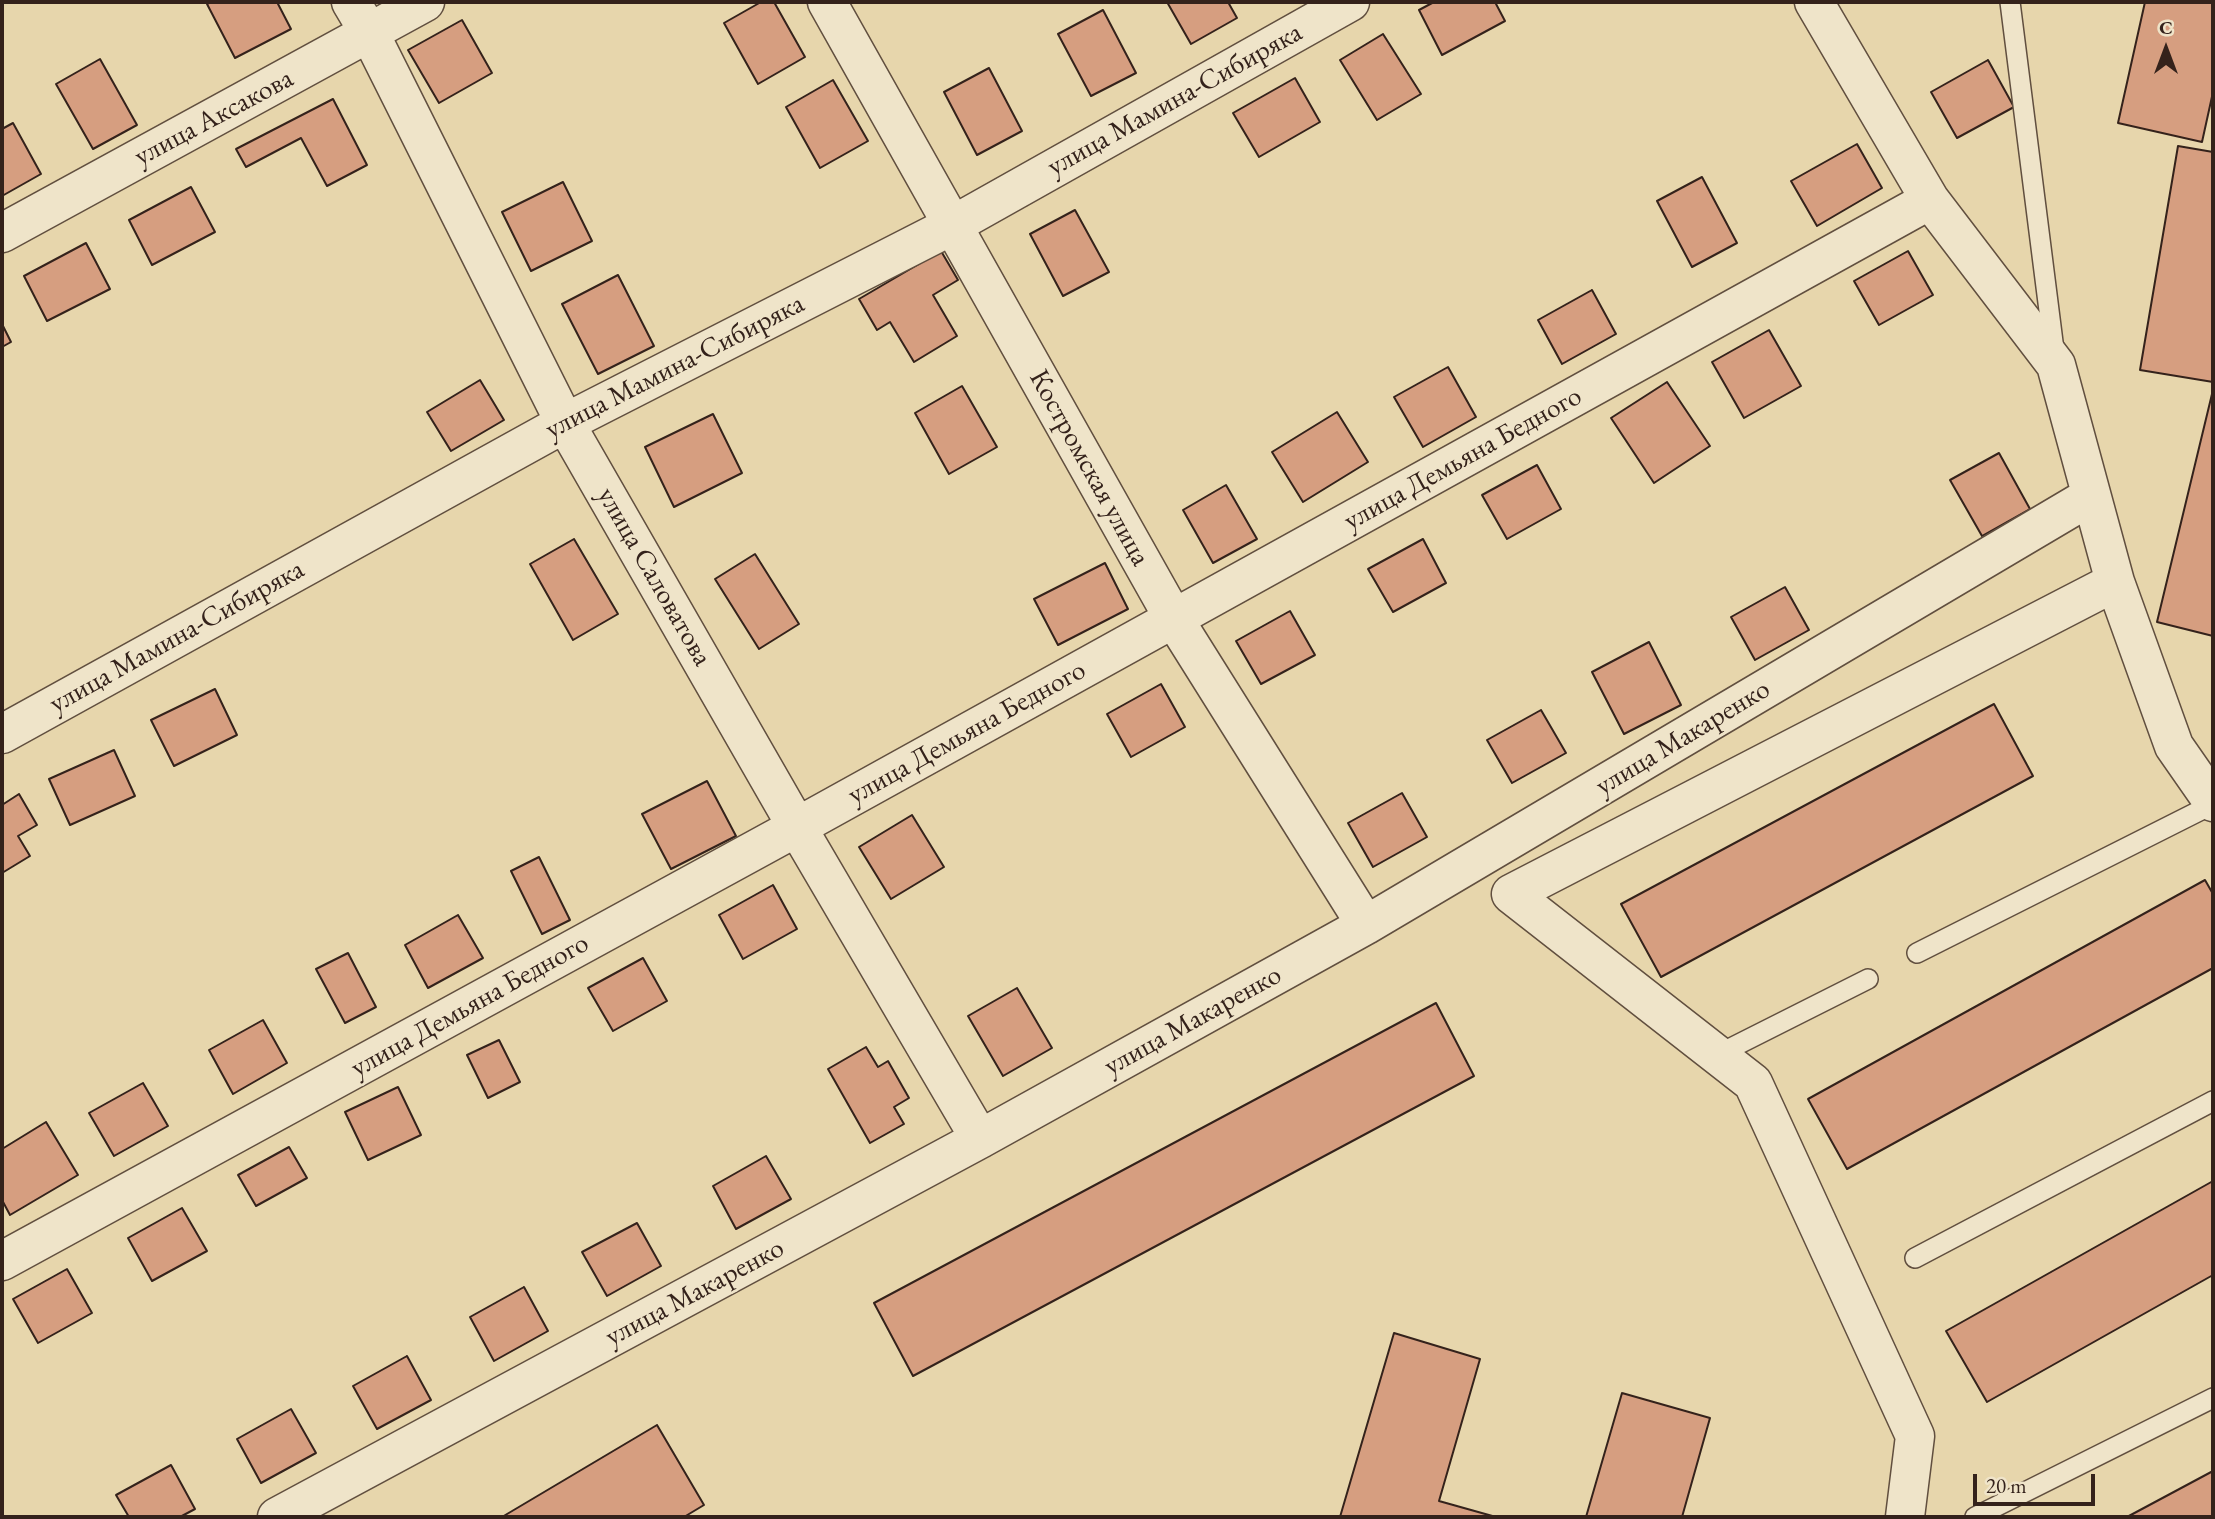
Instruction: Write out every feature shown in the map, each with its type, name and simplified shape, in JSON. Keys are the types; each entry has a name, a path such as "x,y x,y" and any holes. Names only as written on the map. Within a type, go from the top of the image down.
{"street":[{"name":"улица Саловатова","path":"351,2 370,34 565,422 980,1139"},
{"name":"улица Аксакова","path":"2,233 425,2"},
{"name":"Костромская улица","path":"827,2 1174,619 1366,925"},
{"name":"улица Мамина-Сибиряка","path":"2,734 565,422 953,225 1350,2"},
{"path":"1814,2 1930,200 2056,365 2115,582 2174,746 2213,803"},
{"name":"улица Демьяна Бедного","path":"2,1261 797,827 1930,200"},
{"name":"улица Макаренко","path":"277,1517 980,1139 1366,925 2091,496"},
{"path":"1905,1517 1915,1436 1753,1083 1511,894 2115,582"}],"lane":[{"path":"2010,2 2056,365"},
{"path":"1916,953 2213,803"},
{"path":"1717,1055 1868,979"},
{"path":"1915,1258 2213,1101"},
{"path":"1975,1517 2213,1398"}],"building":[{"path":"277,2 291,29 235,58 207,4"},
{"path":"761,2 774,2 805,57 758,84 724,23"},
{"path":"1167,2 1228,2 1237,18 1191,44"},
{"path":"1434,2 1495,2 1505,21 1442,55 1419,10"},
{"path":"2145,2 2213,2 2213,92 2202,142 2118,123"},
{"path":"1103,10 1136,73 1091,96 1058,34"},
{"path":"462,20 492,73 439,103 408,50"},
{"path":"1383,34 1421,94 1377,120 1340,60"},
{"path":"100,59 137,125 93,149 56,84"},
{"path":"1988,60 2014,107 1957,138 1931,92"},
{"path":"989,68 1022,131 977,155 944,92"},
{"path":"1295,78 1320,122 1259,157 1233,113"},
{"path":"833,80 868,141 820,168 786,107"},
{"path":"333,99 367,165 327,186 301,138 246,167 236,149"},
{"path":"13,123 41,174 2,196 2,129"},
{"path":"1857,144 1882,188 1817,226 1791,181"},
{"path":"2178,146 2213,152 2213,382 2140,370"},
{"path":"1702,177 1737,243 1692,267 1657,201"},
{"path":"563,182 592,241 531,271 502,212"},
{"path":"191,187 215,232 152,265 129,220"},
{"path":"1075,210 1109,272 1063,296 1030,234"},
{"path":"86,243 110,289 47,321 24,276"},
{"path":"941,251 958,280 933,295 957,336 914,362 890,322 877,330 859,299"},
{"path":"1908,251 1933,295 1879,325 1854,281"},
{"path":"618,275 654,346 598,374 562,304"},
{"path":"1592,290 1616,334 1562,364 1538,320"},
{"path":"2,324 11,342 2,347"},
{"path":"1769,330 1801,386 1744,418 1712,362"},
{"path":"1448,367 1476,417 1423,447 1394,397"},
{"path":"480,380 504,420 451,451 427,412"},
{"path":"1667,382 1710,446 1654,483 1611,418"},
{"path":"962,386 997,447 949,474 915,413"},
{"path":"2213,394 2213,636 2157,622"},
{"path":"1337,412 1368,462 1303,502 1272,452"},
{"path":"713,414 742,473 674,507 645,447"},
{"path":"1999,453 2030,509 1982,536 1950,480"},
{"path":"1537,465 1561,509 1507,539 1482,495"},
{"path":"1226,485 1257,539 1213,563 1183,510"},
{"path":"574,539 618,614 573,640 530,564"},
{"path":"1423,539 1446,583 1393,612 1368,569"},
{"path":"755,554 799,624 759,649 715,579"},
{"path":"1105,563 1128,609 1058,645 1034,599"},
{"path":"1785,587 1809,630 1755,660 1731,617"},
{"path":"1290,611 1315,655 1261,684 1236,641"},
{"path":"1649,642 1681,705 1624,734 1592,672"},
{"path":"1161,684 1185,727 1131,757 1107,714"},
{"path":"215,689 237,735 174,766 151,720"},
{"path":"1994,704 2033,776 1661,977 1621,904"},
{"path":"1541,710 1566,753 1512,783 1487,740"},
{"path":"114,750 135,796 70,825 49,779"},
{"path":"707,781 736,836 671,869 642,814"},
{"path":"1402,793 1427,837 1373,867 1348,823"},
{"path":"19,794 37,825 18,836 30,856 2,873 2,805"},
{"path":"912,815 944,867 891,899 859,847"},
{"path":"539,857 570,920 542,934 511,871"},
{"path":"2205,880 2213,894 2213,968 1847,1169 1808,1099"},
{"path":"773,885 797,929 743,959 719,915"},
{"path":"458,915 483,958 428,988 405,945"},
{"path":"348,953 376,1007 345,1023 316,969"},
{"path":"643,958 667,1001 613,1031 588,988"},
{"path":"1017,988 1052,1048 1003,1076 968,1016"},
{"path":"1436,1003 1474,1076 913,1376 874,1303"},
{"path":"263,1020 287,1063 233,1094 209,1050"},
{"path":"499,1040 520,1082 488,1098 467,1055"},
{"path":"866,1047 878,1067 888,1061 909,1098 894,1107 904,1124 870,1143 828,1069"},
{"path":"143,1083 168,1126 114,1156 89,1113"},
{"path":"398,1087 421,1135 368,1160 345,1112"},
{"path":"46,1122 78,1175 10,1215 2,1200 2,1149"},
{"path":"289,1147 307,1178 256,1206 238,1175"},
{"path":"766,1156 791,1199 736,1229 713,1186"},
{"path":"2213,1181 2213,1275 1987,1402 1946,1331"},
{"path":"182,1208 207,1251 152,1281 128,1238"},
{"path":"637,1223 661,1266 607,1296 582,1252"},
{"path":"67,1269 92,1313 38,1343 13,1299"},
{"path":"524,1287 548,1331 494,1361 470,1317"},
{"path":"1394,1333 1480,1359 1439,1501 1496,1517 1340,1517"},
{"path":"407,1356 431,1400 377,1429 353,1386"},
{"path":"1622,1393 1710,1418 1682,1517 1586,1517"},
{"path":"291,1409 316,1453 261,1483 237,1439"},
{"path":"657,1425 704,1505 684,1517 502,1517"},
{"path":"171,1465 195,1509 180,1517 129,1517 116,1495"},
{"path":"2213,1471 2213,1517 2127,1517"}]}
